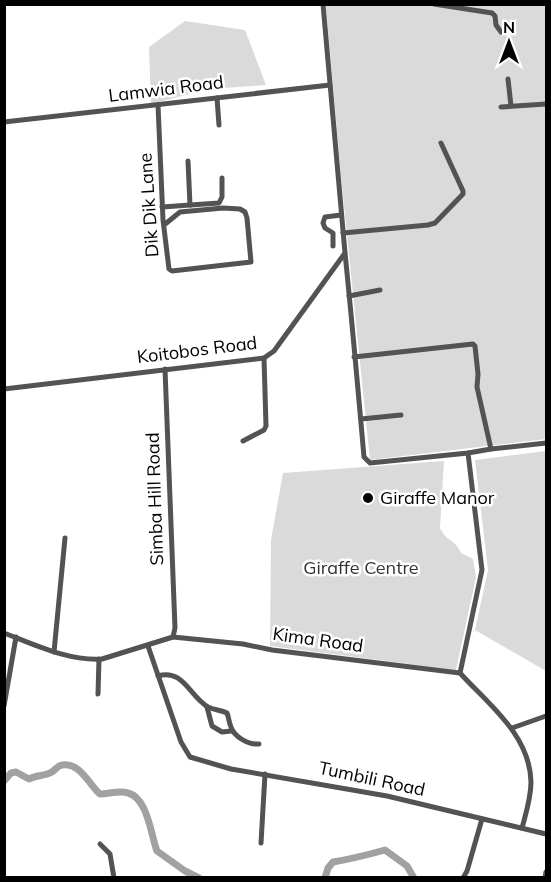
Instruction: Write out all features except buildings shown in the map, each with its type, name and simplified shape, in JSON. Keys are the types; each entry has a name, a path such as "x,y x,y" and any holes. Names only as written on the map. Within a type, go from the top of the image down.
{"street":[{"path":"323,4 354,357 366,461 369,463 546,444"},
{"path":"434,4 492,13 495,16 495,25 501,32"},
{"path":"508,78 511,106"},
{"name":"Lamwia Road","path":"4,122 330,85"},
{"path":"216,98 219,125"},
{"path":"501,107 546,104"},
{"name":"Dik Dik Lane","path":"158,105 162,207 167,267 172,271 252,262 247,218 245,212 240,209 223,208 180,212 164,225"},
{"path":"343,233 435,223 463,195 441,143"},
{"path":"188,161 190,205"},
{"path":"162,207 219,203 222,197 222,178"},
{"path":"333,246 333,233 325,228 323,223 325,216 341,215"},
{"name":"Koitobos Road","path":"4,389 264,358 274,351 345,253"},
{"path":"349,296 380,290"},
{"path":"354,357 473,344 478,374 477,387 491,449"},
{"path":"243,441 264,430 266,426 264,358"},
{"name":"Simba Hill Road","path":"165,369 175,628 173,637"},
{"path":"361,419 401,415"},
{"path":"468,453 482,570 460,673 512,728 524,749 531,782 530,798 522,828"},
{"path":"54,652 65,538"},
{"path":"4,633 75,658 99,659 173,637"},
{"path":"4,706 16,637"},
{"name":"Kima Road","path":"173,637 460,673"},
{"path":"148,646 158,676 167,673 174,675 207,706 227,713 231,730 247,743 259,744"},
{"path":"98,694 99,659"},
{"name":"Tumbili Road","path":"158,676 181,742 190,757 231,769 387,796 546,834"},
{"path":"207,706 212,726 222,732 231,730"},
{"path":"512,728 546,716"},
{"path":"261,843 265,774"},
{"path":"463,878 482,819"},
{"path":"100,844 110,854 114,878"},
{"path":"545,878 546,872"}],"green space":[{"path":"326,5 546,5 546,439 370,460"},
{"path":"185,21 245,30 266,85 209,89 151,104 149,47"},
{"path":"546,451 546,671 475,630 488,570 475,460"},
{"name":"Giraffe Centre","path":"444,461 440,528 461,553 473,559 476,577 456,670 270,646 271,540 283,473"}],"waterway":[{"path":"4,781 11,773 16,772 29,779 66,765 78,769 100,794 121,792 135,796 148,818 157,851 199,878"},
{"path":"325,878 333,862 385,850 407,866 414,878"}],"place":[{"name":"Giraffe Manor","path":"368,498"}]}
